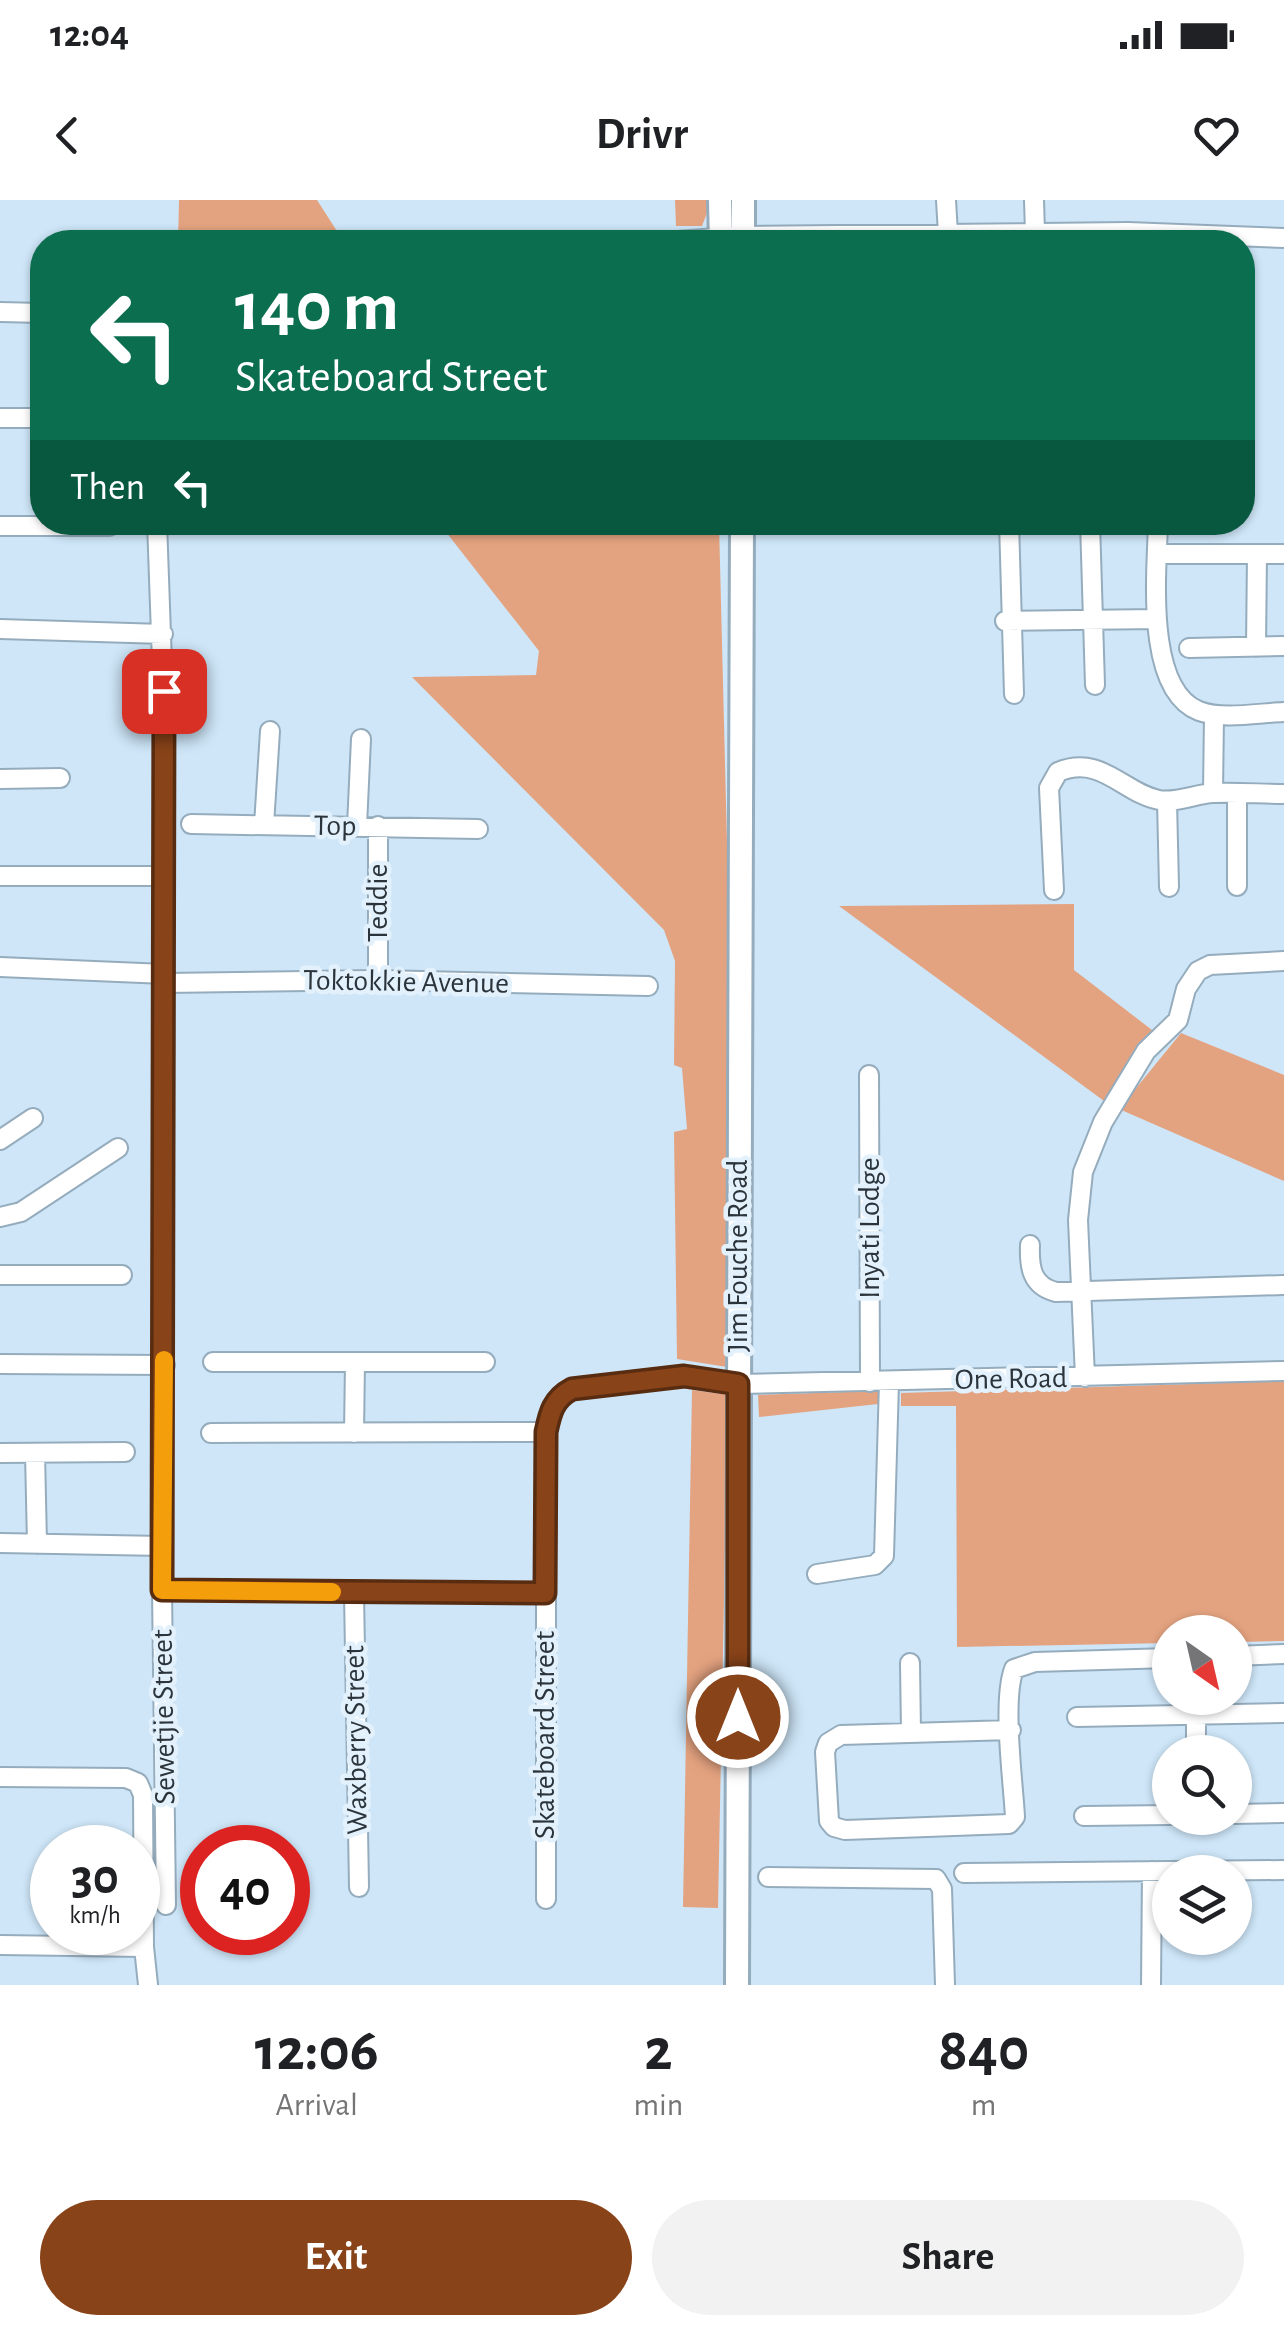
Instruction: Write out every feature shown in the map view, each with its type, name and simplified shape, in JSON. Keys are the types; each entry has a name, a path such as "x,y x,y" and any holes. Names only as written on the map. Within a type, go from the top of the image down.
{"street":[{"path":"720,200 729,230"},
{"path":"735,230 743,200"},
{"path":"946,200 948,230"},
{"path":"1034,200 1035,230"},
{"path":"1255,238 1284,238"},
{"path":"0,312 30,313"},
{"path":"0,418 30,418"},
{"path":"0,526 30,526"},
{"name":"Sewetjie Street","path":"159,535 165,978 162,1590 166,1905"},
{"name":"Jim Fouche Road","path":"736,1985 739,535"},
{"path":"1010,535 1008,620 1014,694"},
{"path":"1091,535 1096,685"},
{"path":"1158,535 1157,619 1171,686 1193,708 1214,714 1284,712"},
{"path":"1158,554 1284,554"},
{"path":"1256,647 1257,554"},
{"path":"1008,620 1157,619"},
{"path":"0,629 163,634"},
{"path":"1189,648 1284,646"},
{"path":"1213,793 1214,714"},
{"path":"264,825 270,730"},
{"path":"357,826 361,740"},
{"path":"1054,890 1049,788 1058,772 1068,767 1108,773 1142,795 1167,801 1213,793 1284,794"},
{"path":"0,779 60,778"},
{"path":"1237,795 1237,886"},
{"path":"1167,801 1169,888"},
{"name":"Top","path":"191,824 478,829"},
{"name":"Teddie","path":"378,826 378,980"},
{"path":"0,876 164,876"},
{"path":"1085,1377 1078,1220 1082,1172 1103,1122 1159,1036 1178,1020 1192,977 1210,965 1284,961"},
{"name":"Toktokkie Avenue","path":"0,968 165,978 648,986"},
{"name":"Inyati Lodge","path":"817,1574 875,1565 884,1556 869,1075"},
{"path":"0,1140 33,1118"},
{"path":"0,1217 20,1212 118,1148"},
{"path":"1030,1244 1035,1281 1056,1292 1284,1285"},
{"path":"0,1275 122,1275"},
{"path":"213,1362 485,1362"},
{"path":"354,1433 355,1362"},
{"path":"0,1364 164,1365"},
{"name":"One Road","path":"738,1384 1284,1371"},
{"name":"Skateboard Street","path":"546,1899 546,1432 554,1404 572,1389 684,1376 738,1384"},
{"path":"211,1433 546,1432"},
{"path":"0,1453 125,1452"},
{"path":"35,1453 37,1544"},
{"path":"0,1543 164,1546"},
{"path":"162,1590 545,1593"},
{"name":"Waxberry Street","path":"354,1593 359,1887"},
{"path":"1252,1655 1284,1654"},
{"path":"1010,1730 841,1735 828,1743 825,1752 827,1815 834,1827 845,1830 1009,1824 1015,1817 1010,1682 1017,1666 1152,1659"},
{"path":"910,1663 911,1733"},
{"path":"1252,1714 1284,1713"},
{"path":"1078,1717 1196,1715 1196,1735"},
{"path":"0,1778 126,1778 138,1784 143,1794 143,1825"},
{"path":"1252,1814 1284,1813"},
{"path":"1084,1816 1152,1815"},
{"path":"1252,1870 1284,1870"},
{"path":"964,1873 1152,1871 1151,1985"},
{"path":"768,1877 936,1879 942,1889 945,1985"},
{"path":"0,1945 30,1945"},
{"path":"145,1955 148,1985"}],"shaded area":[{"path":"179,200 317,200 336,230 178,230"},
{"path":"675,200 712,200 702,226 676,226"},
{"path":"448,535 719,535 727,843 727,1367 677,1359 674,1132 687,1129 682,1068 674,1065 675,961 664,930 412,677 536,675 539,651"},
{"path":"1074,904 1074,970 1152,1030 1104,1101 839,906"},
{"path":"1181,1033 1284,1075 1284,1181 1119,1109"},
{"path":"1284,1381 1284,1641 1252,1642 1252,1615 1152,1615 1152,1643 957,1647 956,1406 901,1406 901,1393"},
{"path":"692,1390 728,1395 718,1908 683,1907"},
{"path":"878,1391 878,1404 759,1417 758,1395"}],"slow traffic":[{"path":"164,1360 162,1590 332,1592"}],"route":[{"path":"164,691 162,1590 545,1593 546,1432 551,1410 562,1394 572,1389 684,1376 738,1384 738,1717"}]}
